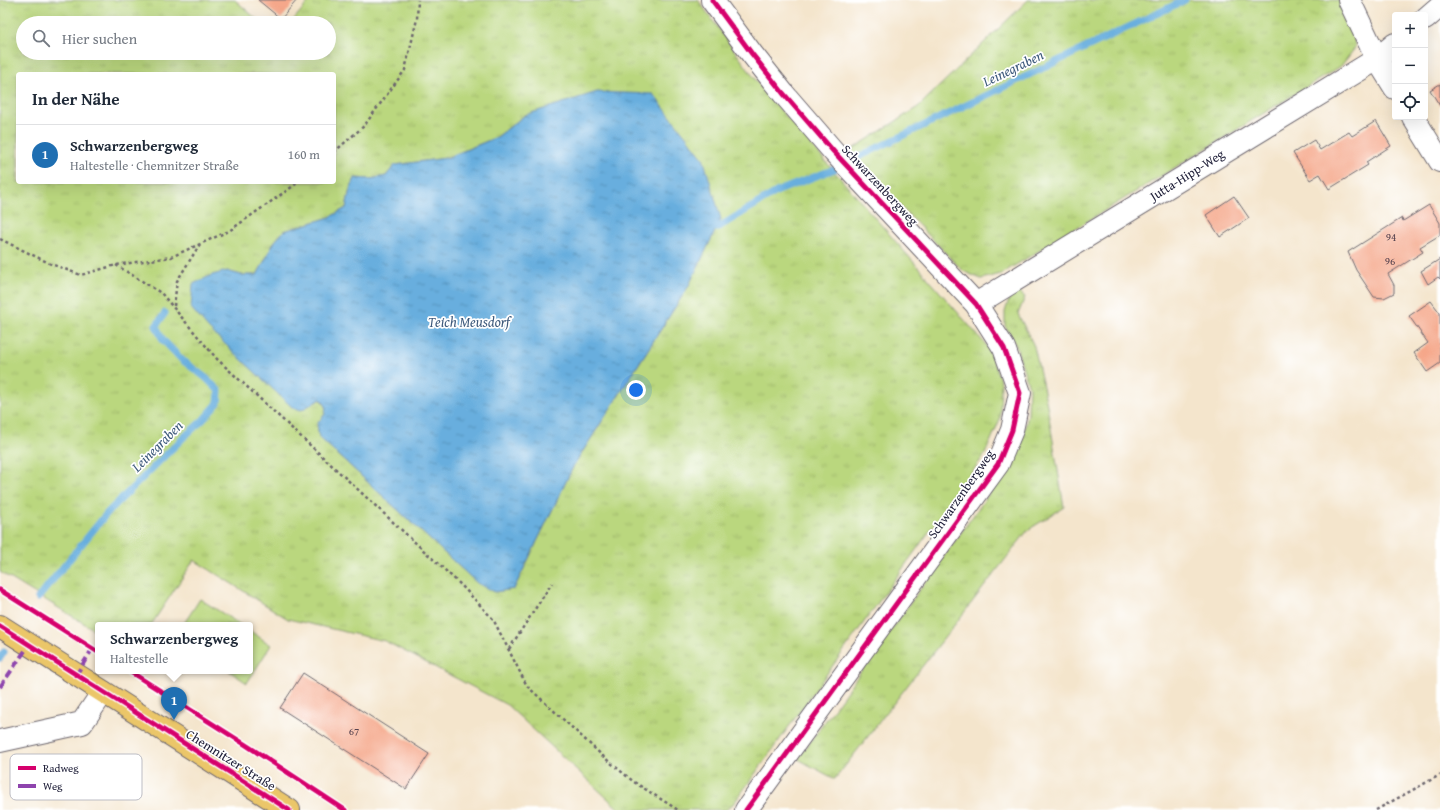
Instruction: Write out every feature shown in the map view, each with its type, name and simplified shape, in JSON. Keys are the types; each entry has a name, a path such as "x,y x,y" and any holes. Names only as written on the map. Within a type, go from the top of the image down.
{"main road":[{"name":"Chemnitzer Straße","path":"0,626 289,810"}],"street":[{"name":"Schwarzenbergweg","path":"712,0 783,93 834,152 976,304 1004,348 1020,393 1012,430 998,464 746,810"},
{"path":"1349,0 1377,58 1393,84"},
{"path":"1428,16 1440,6"},
{"name":"Jutta-Hipp-Weg","path":"976,304 1377,58 1392,46"},
{"path":"1415,120 1440,161"},
{"path":"0,741 82,723 103,692"}],"path":[{"path":"336,150 364,126 405,70 417,19 418,0"},
{"path":"0,239 51,264 81,275 116,265 171,257 229,231 296,184"},
{"path":"174,306 177,281 200,244"},
{"path":"116,265 161,293 174,306 217,360 461,584 493,619 527,686 611,764 634,782 678,810"},
{"path":"508,650 552,583"},
{"path":"1376,810 1440,775"}],"green space":[{"path":"0,0 235,0 253,16 16,16 16,60 336,60 336,16 297,16 310,0 698,0 763,90 988,347 1001,382 1000,419 985,454 734,803 726,810 620,810 507,705 385,641 288,619 194,560 153,622 95,622 95,630 0,572","holes":["525,115 721,219 688,287 574,465 514,589 495,592 477,583 319,437 317,424 325,414 326,406 320,399 301,410 227,271 241,275 257,275 275,241 284,231 330,217 346,208 349,193 355,178 370,179 386,176 395,165 446,158 497,137"]},
{"path":"1028,0 1339,0 1354,29 1355,48 1341,66 1001,274 981,279 963,271 848,152 918,107"},
{"path":"1017,290 1025,297 1018,314 1034,346 1047,405 1064,507 1028,530 835,779 798,759 1001,477 1021,444 1028,415 1029,387 1016,346 1005,326 1005,312 1009,299"},
{"path":"200,599 236,622 185,622"},
{"path":"253,633 271,645 253,674"},
{"path":"234,674 253,674 247,683"}],"water":[{"name":"Teich Meusdorf","path":"597,92 653,94 703,158 721,219 688,287 574,465 514,589 495,592 477,583 319,437 317,424 325,414 326,406 321,399 301,410 292,407 209,329 191,308 193,284 212,275 227,271 241,275 257,275 275,241 284,231 330,217 346,208 349,193 355,178 370,179 386,176 395,165 446,158 497,137 525,115"}],"building":[{"path":"258,0 297,0 284,16 277,16"},
{"path":"1440,84 1440,106 1430,90"},
{"path":"1376,121 1391,146 1366,162 1368,165 1329,189 1320,174 1310,180 1293,153 1314,140 1320,150 1349,132 1352,136"},
{"path":"1234,196 1249,218 1220,237 1206,215"},
{"path":"1429,205 1440,223 1440,235 1420,247 1423,252 1388,274 1394,285 1394,293 1384,298 1374,297 1356,270 1348,252 1402,218 1403,221"},
{"path":"1440,259 1440,279 1438,277 1428,284 1421,271"},
{"path":"1431,301 1440,313 1440,363 1427,372 1414,353 1428,343 1409,316"},
{"path":"303,673 429,754 406,789 280,708"}],"waterway":[{"name":"Leinegraben","path":"852,160 1185,0"},
{"name":"Leinegraben","path":"717,228 778,191 837,168"},
{"name":"Leinegraben","path":"38,598 108,512 203,420 218,403 219,391 206,378 182,360 163,340 156,326 165,313"},
{"name":"Leinegraben","path":"0,658 4,652"}],"marked path":[{"path":"0,687 29,645"},
{"path":"76,675 93,648"}],"cycle path":[{"path":"712,0 783,93 834,152 976,304 1004,348 1020,393 1012,430 998,464 746,810"},
{"path":"0,590 95,650"},
{"path":"0,626 289,810"},
{"path":"134,674 345,810"}],"place":[{"name":"Schwarzenbergweg","path":"174,720"}]}
